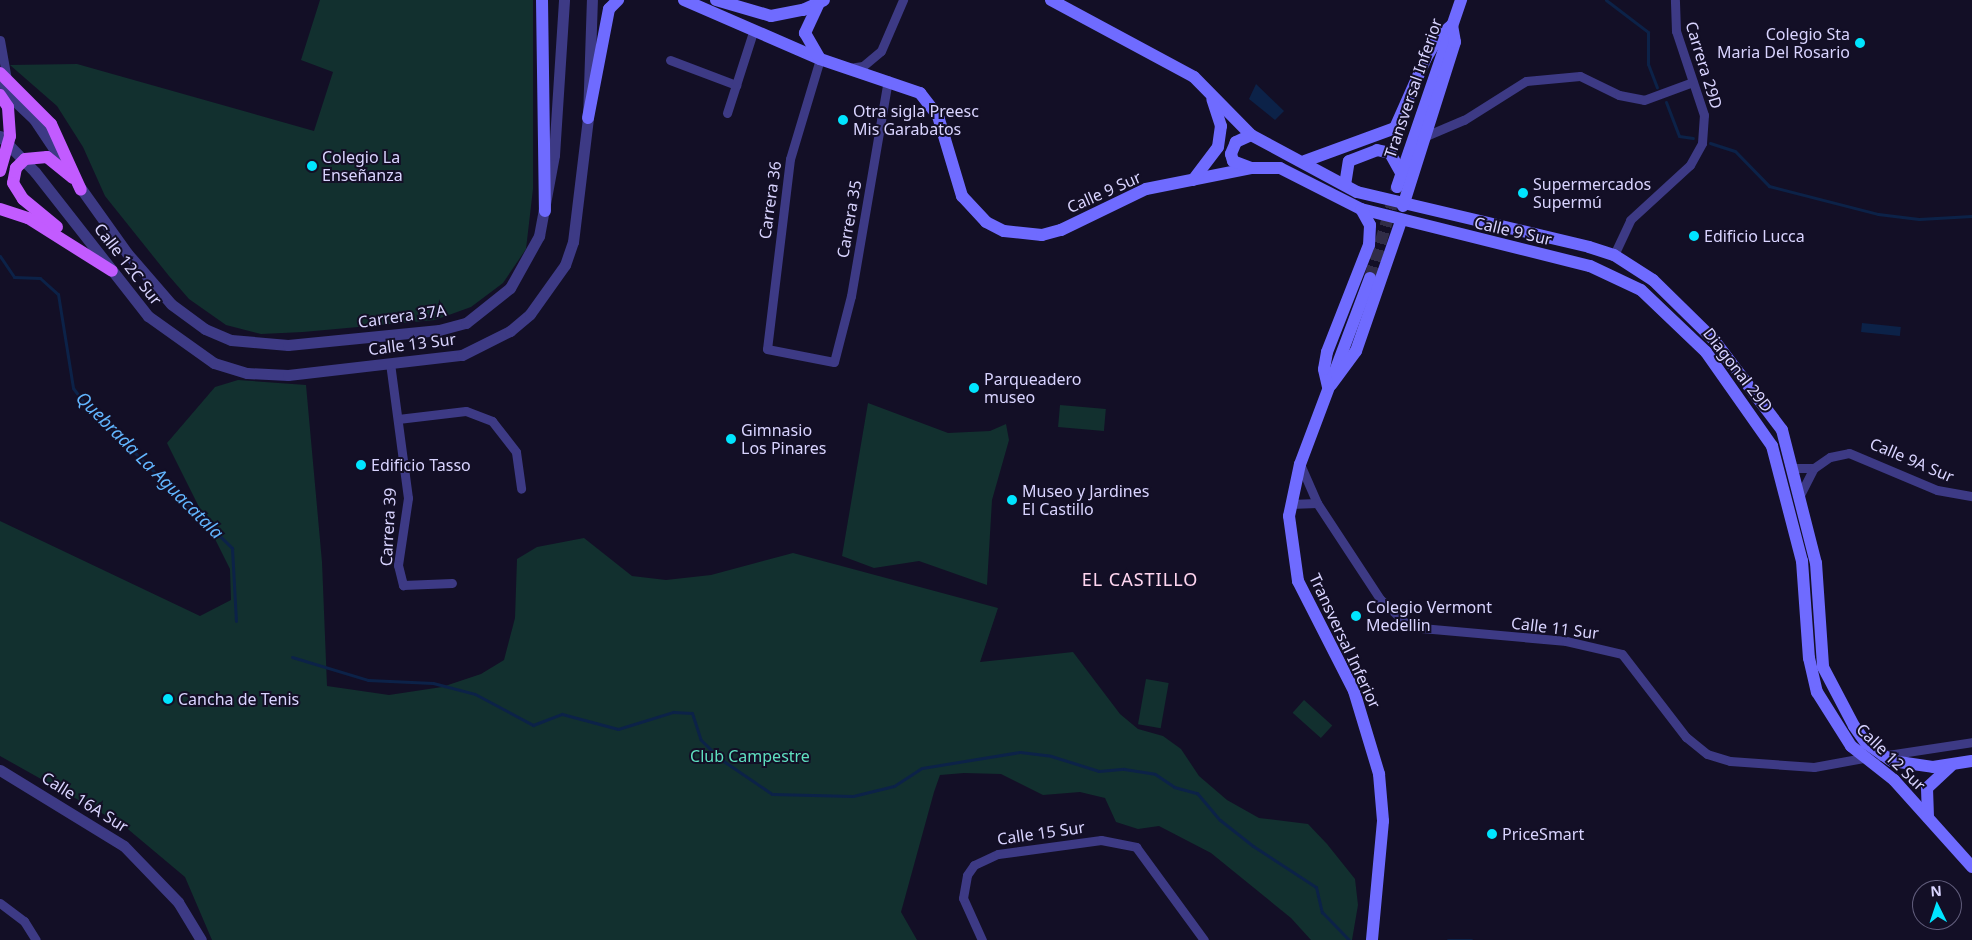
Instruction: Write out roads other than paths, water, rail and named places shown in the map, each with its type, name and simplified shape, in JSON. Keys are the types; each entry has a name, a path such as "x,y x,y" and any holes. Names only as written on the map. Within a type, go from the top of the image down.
{"main road":[{"name":"Calle 9 Sur","path":"684,0 754,32 820,58 888,80 930,103 962,196 986,222 1004,231 1032,235 1061,230 1146,189 1251,168 1294,172 1362,210 1590,266 1622,278"},
{"path":"716,0 771,16 804,10 823,1"},
{"name":"Calle 9 Sur","path":"1052,0 1208,87 1250,135 1305,161 1345,185 1403,206 1614,255 1630,264"},
{"name":"Transversal Inferior","path":"1398,187 1401,173 1462,0"},
{"path":"820,58 805,33 810,15 823,1"},
{"path":"542,2 545,211"},
{"path":"588,118 611,3"},
{"path":"1403,206 1428,135 1455,42 1452,25"},
{"path":"1305,161 1395,128 1426,58 1439,36 1452,25"},
{"path":"2,80 50,124 81,190"},
{"path":"1192,181 1214,157 1219,142 1218,112 1208,87"},
{"path":"0,95 8,107 10,136 0,171"},
{"path":"1250,135 1236,142 1231,154 1233,160 1251,168"},
{"path":"1345,185 1349,161 1377,150 1390,153 1401,173"},
{"path":"73,178 47,157 25,159 16,168 13,183 23,199 92,258"},
{"path":"0,209 28,218 112,271"},
{"path":"1362,210 1370,225 1369,245 1327,352 1324,369 1328,386 1344,373 1356,351 1401,221"},
{"name":"Diagonal 29D","path":"1630,264 1689,314 1745,378 1782,430 1794,468"},
{"name":"Transversal Inferior","path":"1370,278 1300,464 1290,504 1289,539 1298,581 1354,691 1379,774 1383,821 1372,940"},
{"name":"Diagonal 29D","path":"1622,278 1690,334 1748,406 1772,446 1790,510"},
{"name":"Calle 12 Sur","path":"1794,468 1816,563 1826,680 1866,743 1881,756 1917,767 1972,761"},
{"name":"Calle 12 Sur","path":"1790,510 1805,587 1811,676 1838,726 1863,758 1894,780 1972,867"},
{"path":"1929,819 1927,788 1955,763"},
{"path":"1958,851 1972,856"}],"street":[{"name":"Carrera 37A","path":"137,264 171,304 205,329 231,340 288,345 439,330 466,322 510,288 530,258 545,211 554,155 564,0"},
{"path":"588,118 587,76 592,0"},
{"path":"849,68 863,66 881,51 903,0"},
{"name":"Carrera 29D","path":"1614,255 1630,220 1699,153 1706,128 1676,31 1675,0"},
{"path":"727,113 754,32"},
{"path":"0,40 2,80"},
{"name":"Carrera 36","path":"820,58 789,167 767,350 834,362"},
{"path":"670,60 736,86"},
{"path":"1428,135 1464,120 1526,81 1580,76 1619,95 1644,100 1693,82"},
{"name":"Calle 12C Sur","path":"2,80 34,119 81,190 137,264"},
{"name":"Carrera 35","path":"834,362 851,296 888,80"},
{"name":"Calle 13 Sur","path":"288,375 462,354 510,331 530,314 558,277 573,242 588,118"},
{"name":"Calle 12C Sur","path":"0,136 35,172 148,316 191,351 247,373 288,375"},
{"name":"Carrera 39","path":"390,363 408,498 398,565 403,585 452,583"},
{"path":"398,419 466,411 492,421 516,452 521,490"},
{"name":"Calle 9A Sur","path":"1814,468 1838,454 1858,454 1937,490 1972,496"},
{"name":"Calle 11 Sur","path":"1300,464 1317,503 1380,599 1410,627 1566,641 1622,654 1686,737 1707,754 1730,761 1814,767 1863,758"},
{"path":"1794,468 1814,468 1800,495"},
{"path":"1290,504 1317,503"},
{"path":"1881,756 1972,742"},
{"name":"Calle 16A Sur","path":"0,770 124,846 178,902 201,940"},
{"name":"Calle 15 Sur","path":"982,940 965,911 967,875 985,858 998,854 1101,840 1126,842 1143,854 1204,940"},
{"path":"0,903 24,921 36,940"}],"water":[{"path":"1256,84 1284,111 1275,120 1249,99"},
{"path":"1862,323 1901,327 1900,336 1861,332"}],"waterway":[{"path":"1606,0 1648,32 1648,64 1657,87"},
{"path":"1666,102 1679,136 1693,138"},
{"path":"1710,143 1735,151 1769,186 1878,214 1919,219 1972,216"},
{"name":"Quebrada La Aguacatala","path":"0,256 14,277 40,278 58,294 73,388 85,404 232,548 236,621"},
{"name":"Quebrada La Aguacatala","path":"292,657 368,680 433,683 475,694 533,725 562,714 618,729 673,712 692,713 701,740 719,758 772,794 853,796 894,786 922,768 1020,752 1051,756 1099,771 1124,769 1155,774 1174,787 1197,793 1220,820 1253,846 1316,887 1322,912 1349,940"},
{"name":"Quebrada La Aguacatala","path":"1448,940 1471,940"}],"tunnel":[{"path":"1370,278 1397,187"}],"place":[{"name":"Colegio Sta Maria Del Rosario","path":"1860,43"},
{"name":"Otra sigla Preesc Mis Garabatos","path":"843,120"},
{"name":"Colegio La Enseñanza","path":"312,166"},
{"name":"Supermercados Supermú","path":"1523,193"},
{"name":"Edificio Lucca","path":"1694,236"},
{"name":"Parqueadero museo","path":"974,388"},
{"name":"Gimnasio Los Pinares","path":"731,439"},
{"name":"Edificio Tasso","path":"361,465"},
{"name":"Museo y Jardines El Castillo","path":"1012,500"},
{"name":"Colegio Vermont Medellin","path":"1356,616"},
{"name":"Cancha de Tenis","path":"168,699"},
{"name":"PriceSmart","path":"1492,834"}],"district":[{"name":"EL CASTILLO","path":"1140,579"}],"park label":[{"name":"Club Campestre","path":"750,756"}]}
